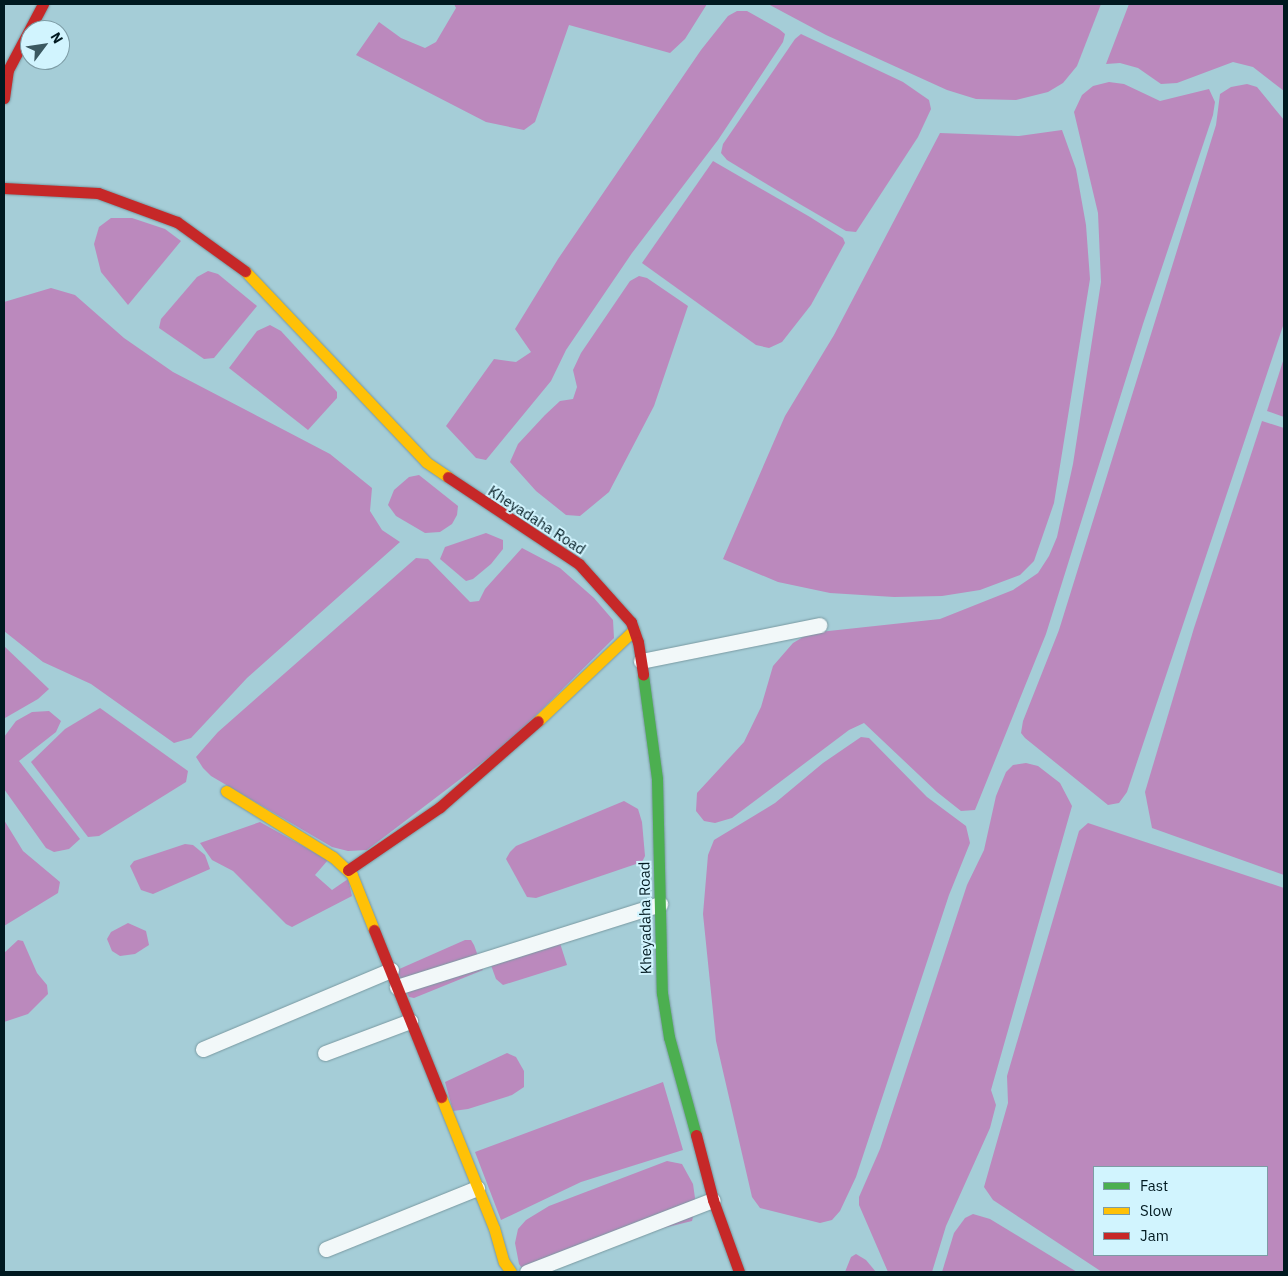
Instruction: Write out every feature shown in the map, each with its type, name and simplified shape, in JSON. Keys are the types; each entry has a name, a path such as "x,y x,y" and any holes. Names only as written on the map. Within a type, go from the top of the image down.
{"main road":[{"path":"4,98 6,67 43,4"},
{"name":"Kheyadaha Road","path":"4,188 98,193 177,222 217,248 251,275 426,462 579,564 611,596 634,630 641,660 657,779 662,993 669,1037 713,1200 739,1272"},
{"path":"348,870 440,807 492,764 634,630"},
{"path":"226,791 286,826 348,870 391,970 477,1188 504,1262 511,1272"}],"street":[{"path":"641,660 819,625"},
{"path":"397,987 660,904"},
{"path":"203,1049 391,970"},
{"path":"326,1052 410,1021"},
{"path":"326,1249 477,1188"},
{"path":"527,1272 713,1200"}],"shaded area":[{"path":"454,4 707,4 685,39 670,53 569,25 535,122 524,130 486,122 356,55 379,22 401,38 425,48 436,42 456,8"},
{"path":"768,4 1101,4 1077,66 1063,83 1048,92 1016,100 976,99 947,90 826,35"},
{"path":"1129,4 1284,4 1284,91 1253,67 1233,62 1177,83 1161,84 1138,68 1120,63 1106,64"},
{"path":"737,11 747,11 779,29 785,34 783,42 718,140 632,253 566,350 551,381 486,460 476,458 446,426 494,359 516,362 531,352 515,329 558,259 701,50 728,16"},
{"path":"801,34 903,82 929,100 931,109 918,137 856,232 846,231 798,203 727,160 721,153 723,144 795,39"},
{"path":"1109,82 1124,84 1160,101 1209,89 1215,102 1213,115 1143,324 1046,634 975,810 961,811 937,792 864,723 849,730 732,818 715,823 704,821 696,811 697,793 744,742 761,707 773,666 793,643 810,633 940,619 1013,590 1038,573 1049,556 1057,537 1073,464 1101,282 1098,213 1074,112 1082,95 1093,86"},
{"path":"1247,84 1257,87 1284,120 1284,323 1127,792 1119,803 1108,805 1025,738 1021,733 1023,721 1059,630 1216,125 1220,94 1231,87"},
{"path":"1062,130 1076,169 1086,225 1090,279 1054,503 1034,561 1020,575 980,590 942,596 894,597 830,593 778,582 723,559 785,416 834,335 940,133 1019,136"},
{"path":"713,161 810,217 843,238 845,243 811,305 782,342 769,348 756,345 642,263"},
{"path":"111,218 132,218 165,229 181,241 128,305 101,272 94,244 99,227"},
{"path":"208,271 218,274 257,306 214,358 204,359 159,328 161,319 197,277"},
{"path":"639,276 647,278 688,306 654,406 609,492 580,516 566,515 536,491 510,462 518,444 545,415 560,401 573,399 577,387 573,370 581,353 630,281"},
{"path":"51,288 75,295 124,338 173,372 330,454 372,488 370,511 382,530 400,542 247,678 191,738 174,743 91,684 43,662 4,631 4,302"},
{"path":"270,325 281,331 337,392 337,398 308,430 229,368 257,331"},
{"path":"1284,358 1284,417 1267,411"},
{"path":"1262,421 1284,428 1284,875 1152,828 1145,792 1194,628"},
{"path":"419,475 458,506 457,515 452,524 440,532 425,533 396,516 388,505 394,490 409,477"},
{"path":"486,533 503,540 503,549 491,564 473,579 466,581 440,559 445,547"},
{"path":"522,548 560,568 594,598 613,620 614,638 509,742 367,850 348,851 332,847 211,776 203,768 196,757 218,732 416,558 428,559 470,602 479,601 485,589"},
{"path":"4,646 49,689 38,699 5,718"},
{"path":"100,708 188,771 186,782 99,836 88,837 31,762 65,729"},
{"path":"49,711 61,721 56,732 19,761 80,839 69,849 54,852 46,848 4,789 4,737 16,721 32,712"},
{"path":"861,737 869,738 927,797 966,826 970,843 949,895 856,1177 840,1211 832,1220 820,1223 760,1208 752,1197 716,1041 703,914 708,855 714,840 775,803 823,763"},
{"path":"1026,763 1038,766 1060,783 1072,806 991,1090 996,1105 990,1128 946,1226 932,1272 888,1272 859,1205 859,1197 880,1149 967,885 984,850 996,796 1006,772 1013,765"},
{"path":"624,801 638,809 642,822 645,856 642,862 536,898 527,897 506,859 516,846"},
{"path":"4,820 23,851 60,882 58,893 4,926"},
{"path":"260,822 328,860 315,875 332,890 348,879 352,896 292,927 286,924 233,871 212,860 200,843"},
{"path":"1088,823 1284,888 1284,1272 1102,1272 993,1200 984,1187 1008,1103 1007,1076 1079,831"},
{"path":"185,844 193,845 205,855 210,869 153,894 141,890 130,866 134,861"},
{"path":"128,923 146,931 149,945 135,954 120,956 112,951 107,939 111,932"},
{"path":"558,937 567,965 503,985 496,979 488,957"},
{"path":"18,940 23,941 37,973 47,985 48,994 28,1014 4,1022 4,953"},
{"path":"465,940 471,940 474,945 483,970 414,998 409,997 397,970"},
{"path":"507,1053 516,1057 524,1071 524,1087 512,1095 468,1109 453,1111 445,1082"},
{"path":"663,1082 683,1150 581,1182 501,1220 475,1152"},
{"path":"667,1161 682,1164 693,1184 696,1205 692,1221 639,1234 525,1272 519,1264 515,1243 518,1229 526,1220 549,1206"},
{"path":"973,1214 990,1219 1077,1272 942,1272 954,1233 965,1218"},
{"path":"856,1254 866,1260 876,1272 845,1272 851,1257"}],"traffic: fast":[{"path":"643,675 657,779 662,993 669,1037 696,1135"}],"traffic: slow":[{"path":"245,271 426,462 448,477"},
{"path":"538,721 634,630"},
{"path":"226,791 333,857 352,875 374,930"},
{"path":"441,1097 494,1228 504,1262 511,1272"}],"traffic: jam":[{"path":"4,98 8,70 43,4"},
{"path":"4,188 98,193 177,222 245,271"},
{"path":"448,477 579,564 631,622 638,642 643,675"},
{"path":"348,870 440,807 538,721"},
{"path":"374,930 441,1097"},
{"path":"696,1135 713,1200 739,1272"}]}
